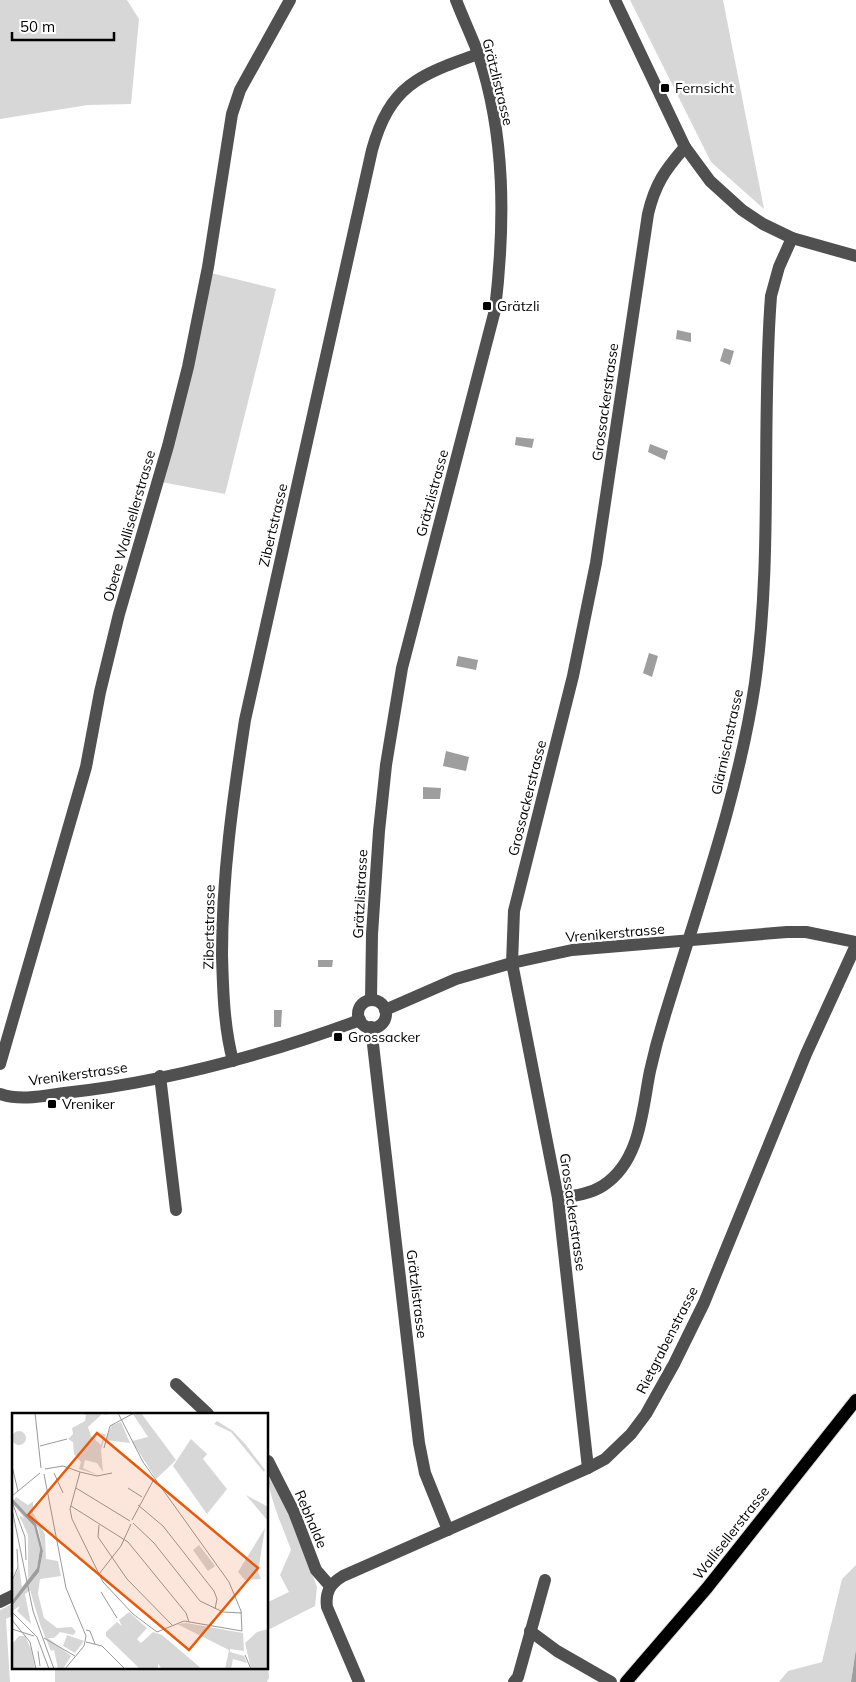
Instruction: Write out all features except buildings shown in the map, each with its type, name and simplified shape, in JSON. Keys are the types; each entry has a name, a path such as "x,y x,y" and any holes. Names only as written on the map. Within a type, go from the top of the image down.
{"main road":[{"name":"Wallisellerstrasse","path":"626,1682 707,1588 856,1400"}],"street":[{"name":"Obere Wallisellerstrasse","path":"0,1064 86,767 100,692 117,624 168,446 188,366 208,267 232,114 240,90 290,0"},
{"name":"Grätzlistrasse","path":"371,1000 372,934 379,831 386,765 402,668 496,300 502,254 502,190 494,116 478,54 456,0"},
{"path":"615,0 685,146 724,196 763,224 792,238 856,256"},
{"name":"Zibertstrasse","path":"233,1061 226,1035 222,975 222,916 232,800 245,720 372,150 378,127 399,93 415,80 435,69 478,54"},
{"name":"Grossackerstrasse","path":"588,1468 558,1198 512,963 514,911 573,676 596,563 648,214 653,193 663,172 685,146"},
{"name":"Glärnischstrasse","path":"558,1198 579,1194 603,1186 627,1160 643,1117 650,1073 661,1028 724,823 744,746 755,682 763,606 770,296 779,267 792,238"},
{"name":"Vrenikerstrasse","path":"385,1010 456,979 512,963 572,950 806,932 856,943"},
{"name":"Rietgrabenstrasse","path":"330,1586 344,1576 588,1468 605,1459 631,1434 646,1414 674,1364 706,1297 806,1054 856,943"},
{"path":"371,1000 380,1002 385,1010 384,1020 376,1027 366,1024 360,1007 371,1000"},
{"name":"Grätzlistrasse","path":"366,1024 419,1443 425,1473 448,1530"},
{"name":"Vrenikerstrasse","path":"0,1094 14,1098 92,1090 233,1061 366,1024"},
{"path":"160,1076 176,1210"},
{"path":"176,1384 207,1413"},
{"name":"Rebhalde","path":"269,1463 294,1512 316,1570 330,1586"},
{"path":"514,1682 518,1677 545,1580"},
{"path":"330,1586 326,1596 327,1607 359,1682"},
{"path":"0,1602 12,1596"},
{"path":"530,1631 558,1651 611,1682"},
{"path":"352,1663 366,1682"}],"shaded area":[{"path":"0,0 127,0 139,19 131,104 88,105 0,119"},
{"path":"630,0 723,0 764,209 711,162"},
{"path":"211,273 276,289 225,494 161,482"},
{"path":"677,330 691,333 691,342 676,339"},
{"path":"724,348 734,351 730,365 720,361"},
{"path":"516,437 534,439 532,448 515,445"},
{"path":"650,444 668,451 665,460 648,452"},
{"path":"649,653 658,656 652,677 643,673"},
{"path":"458,656 478,660 476,670 456,666"},
{"path":"446,751 469,757 466,771 443,766"},
{"path":"423,787 441,788 440,799 423,799"},
{"path":"318,960 333,960 332,967 318,967"},
{"path":"274,1010 282,1010 281,1027 274,1027"},
{"path":"269,1476 294,1524 317,1587 315,1606 269,1629 269,1602 289,1592 280,1575 291,1550 270,1492"},
{"path":"856,1565 856,1649 851,1682 779,1682 788,1671 822,1662 842,1579"},
{"path":"12,1604 12,1616 6,1619 10,1682 0,1682 0,1610"},
{"path":"856,1649 856,1682 851,1682"},
{"path":"55,1670 269,1670 269,1678 267,1682 55,1682"}],"place":[{"name":"Fernsicht","path":"665,88"},
{"name":"Grätzli","path":"487,306"},
{"name":"Grossacker","path":"338,1037"},
{"name":"Vreniker","path":"52,1104"}]}
